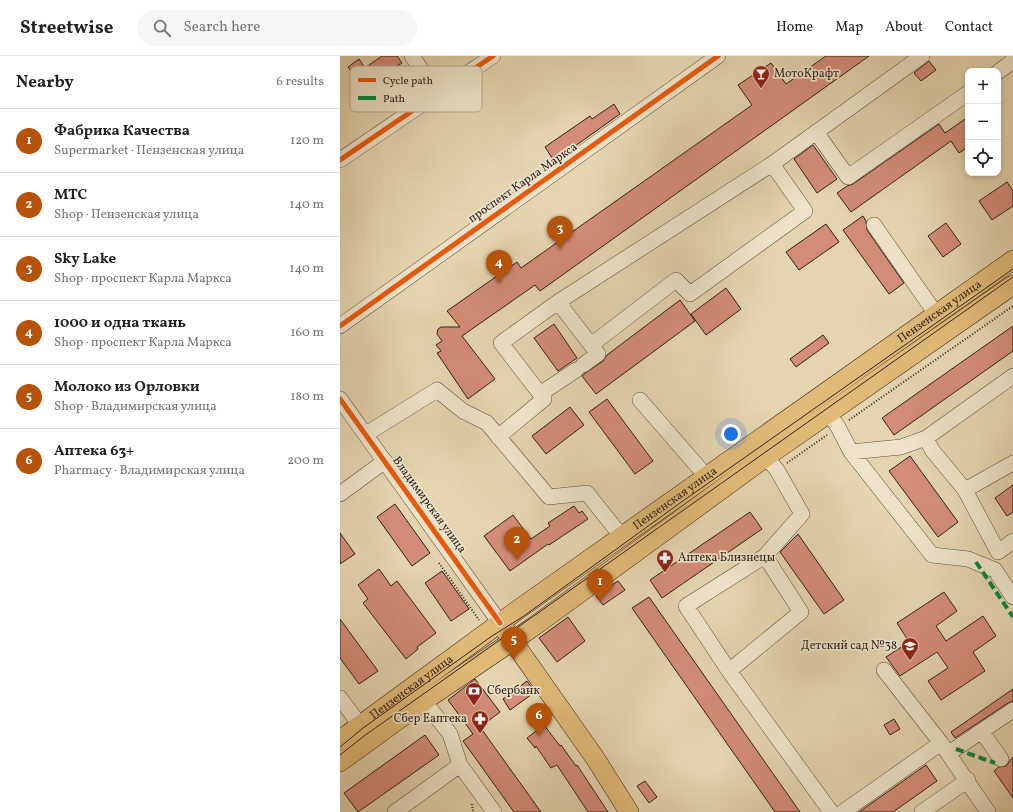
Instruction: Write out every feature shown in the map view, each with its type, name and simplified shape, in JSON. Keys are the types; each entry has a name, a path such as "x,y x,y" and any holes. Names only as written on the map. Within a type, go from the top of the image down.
{"main road":[{"name":"Пензенская улица","path":"340,740 500,623 706,476 1013,260"},
{"name":"Пензенская улица","path":"340,762 512,640 834,420 1013,285"},
{"path":"500,623 595,758 629,812"}],"street":[{"path":"412,56 419,66"},
{"path":"479,66 493,56"},
{"name":"проспект Карла Маркса","path":"340,326 718,56"},
{"path":"498,436 544,399 501,343 558,302 772,164 922,56"},
{"path":"1001,70 1013,61"},
{"path":"816,132 848,176 965,95"},
{"path":"340,160 411,112"},
{"path":"591,345 676,280 690,294 805,212 772,164"},
{"path":"874,225 936,314"},
{"path":"540,394 598,354 558,302"},
{"path":"851,452 901,447 926,438 1013,376"},
{"path":"366,434 437,390 463,411 487,423 549,497 587,493 622,536"},
{"name":"Владимирская улица","path":"340,399 500,623"},
{"path":"640,400 706,476"},
{"path":"834,420 851,452 932,555 968,559 995,570 1013,597"},
{"path":"926,438 932,450 965,490 998,552 1013,541"},
{"path":"340,494 385,461"},
{"path":"771,463 802,514 765,556 686,606 729,671 831,812"},
{"path":"965,490 1013,463"},
{"path":"729,671 801,612 765,556"},
{"path":"884,670 945,748 968,780 988,812"},
{"path":"340,698 360,725"},
{"path":"424,701 450,734 460,765 494,812"},
{"path":"844,812 945,748 982,732 1013,710"},
{"path":"982,732 1001,759"},
{"path":"395,812 460,765"},
{"path":"922,812 968,780"}],"path":[{"path":"771,463 834,420 1013,306"}],"building":[{"path":"382,56 397,56 402,63 397,66 368,66"},
{"path":"826,56 869,56 540,291 535,285 462,336 495,379 468,399 437,353 441,351 436,345 442,341 437,334 438,329 441,327 460,327 447,311 517,262 521,268 752,105 738,85 771,63 786,84"},
{"path":"359,59 364,66 350,66 350,70 348,67"},
{"path":"929,61 936,70 921,81 914,73"},
{"path":"614,104 620,114 554,161 545,147 590,116 592,119"},
{"path":"965,119 965,149 959,153 951,141 851,212 837,193 853,184 939,124 945,133"},
{"path":"813,145 837,179 817,193 794,159"},
{"path":"1007,182 1013,191 1013,206 992,220 979,201"},
{"path":"863,216 866,221 867,230 904,283 889,294 843,230"},
{"path":"946,223 961,244 943,257 928,236"},
{"path":"826,224 839,242 799,270 786,252"},
{"path":"726,288 741,309 706,335 691,314"},
{"path":"680,300 695,321 596,394 582,376 603,361 607,355"},
{"path":"554,324 577,358 558,371 534,338"},
{"path":"1013,326 1013,351 894,435 882,418"},
{"path":"823,335 829,343 796,367 790,359"},
{"path":"607,399 653,461 635,474 589,412"},
{"path":"570,407 584,425 546,454 532,436"},
{"path":"910,456 958,522 938,537 889,471"},
{"path":"1013,485 1013,512 1007,516 995,498"},
{"path":"395,504 430,553 412,566 377,517"},
{"path":"574,506 579,513 582,511 588,519 549,545 548,544 510,571 484,536 513,515 531,539 550,526 548,523"},
{"path":"750,512 762,529 662,598 650,580"},
{"path":"340,533 355,554 340,564"},
{"path":"798,534 844,600 824,614 780,552"},
{"path":"379,569 391,586 397,581 436,633 417,647 418,649 406,659 363,603 368,599 358,585"},
{"path":"442,571 469,609 451,621 425,583"},
{"path":"618,581 625,590 603,605 596,596"},
{"path":"944,592 957,611 936,626 946,641 983,616 996,636 973,652 985,671 941,700 928,681 948,668 937,652 900,676 886,657 909,642 897,623"},
{"path":"649,597 800,812 775,812 632,608"},
{"path":"568,617 585,641 557,662 539,638"},
{"path":"340,619 378,671 359,684 340,658"},
{"path":"475,679 500,712 480,727 541,812 514,812 463,741 473,734 448,700"},
{"path":"527,681 535,692 510,710 503,699"},
{"path":"1013,689 1013,701 955,738 951,732"},
{"path":"894,719 900,729 890,735 884,725"},
{"path":"544,725 576,766 577,765 608,812 588,812 557,765 551,768 536,746 535,748 527,738"},
{"path":"425,735 439,755 358,812 344,793"},
{"path":"1013,757 1013,798 994,771 999,767 1006,766"},
{"path":"926,765 937,781 893,812 859,812"},
{"path":"645,781 657,797 649,803 637,786"}],"tram line":[{"path":"340,747 363,728 492,636 524,616 680,503 1013,269"},
{"path":"340,755 364,736 1013,277"}],"marked path":[{"path":"976,562 1013,617"},
{"path":"956,749 995,763"}],"cycle path":[{"path":"478,66 493,56"},
{"path":"340,326 718,56"},
{"path":"340,160 411,112"},
{"path":"340,399 500,623"}],"place":[{"name":"МотоКрафт","path":"761,89"},
{"name":"Sky Lake","path":"560,249"},
{"name":"1000 и одна ткань","path":"499,283"},
{"name":"МТС","path":"517,560"},
{"name":"Аптека Близнецы","path":"665,573"},
{"name":"Фабрика Качества","path":"600,602"},
{"name":"Молоко из Орловки","path":"514,660"},
{"name":"Детский сад №38","path":"910,661"},
{"name":"Сбербанк","path":"474,706"},
{"name":"Сбер Еаптека","path":"480,734"},
{"name":"Аптека 63+","path":"539,736"}]}
